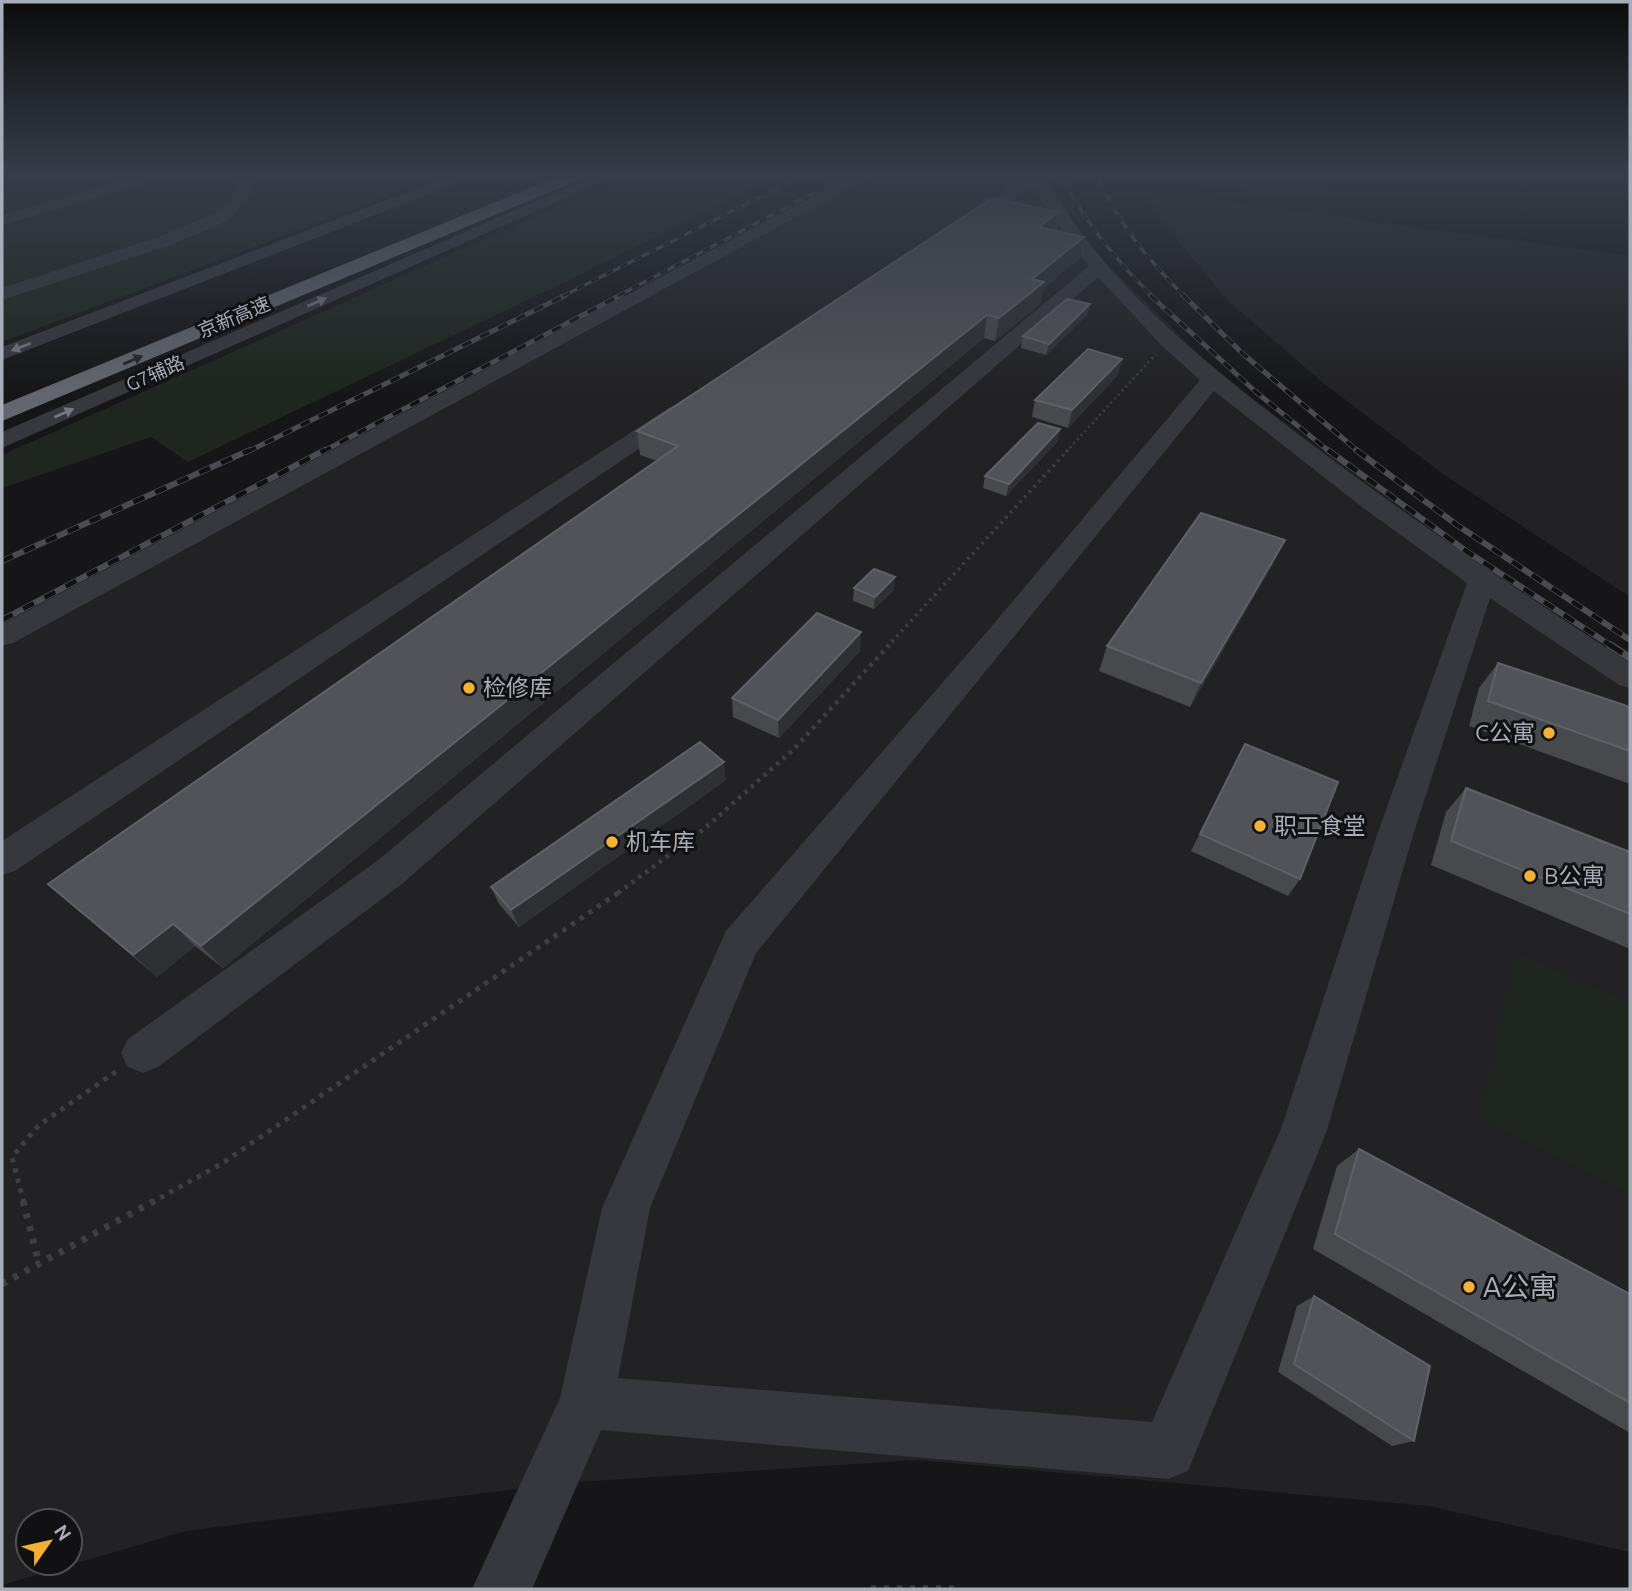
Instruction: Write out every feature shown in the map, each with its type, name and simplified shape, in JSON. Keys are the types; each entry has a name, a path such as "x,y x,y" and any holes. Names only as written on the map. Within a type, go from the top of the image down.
{"highway":[{"name":"京新高速","path":"2,394 367,246"},
{"name":"京新高速","path":"2,415 405,246"}],"street":[{"path":"2,294 149,246"},
{"path":"2,354 281,246"},
{"name":"G7辅路","path":"2,440 446,246"},
{"path":"2,636 732,246"},
{"path":"1082,246 1168,341 1212,379 1371,502 1482,580 1630,677"},
{"path":"143,1053 390,872 1099,267"},
{"path":"502,1589 586,1402 626,1208 740,943 1002,634 1212,379"},
{"path":"2,860 700,398"},
{"path":"586,1402 1168,1451 1303,1133 1396,832 1482,580"}],"path":[{"path":"2,1284 221,1164 620,892 704,829 794,749 1168,341"},
{"path":"39,1264 12,1157 39,1125 143,1053"},
{"path":"871,1589 957,1589"}],"shaded area":[{"path":"2,246 255,246 2,342"},
{"path":"469,246 637,246 188,462 151,437 2,488 2,455"},
{"path":"725,246 1093,246 1104,261 1205,360 1259,403 1435,533 1630,664 1630,1552 1429,1506 918,1460 562,1483 186,1531 84,1561 84,1507 14,1507 14,1577 29,1577 2,1585 2,630"},
{"path":"1183,246 1557,246 1630,256 1630,597 1443,474 1322,382 1227,300"},
{"path":"1515,952 1630,1003 1630,1194 1479,1117"}],"building":[{"name":"检修库","path":"918,246 1073,246 1032,279 1044,282 999,318 987,315 201,946 173,924 133,955 48,884 678,446 637,431"},
{"path":"1067,299 1090,304 1049,344 1023,336"},
{"path":"1088,349 1122,359 1072,410 1035,400"},
{"path":"1038,423 1060,429 1009,484 985,476"},
{"path":"1201,513 1285,540 1201,683 1107,646"},
{"path":"874,569 895,577 875,597 854,588"},
{"path":"817,613 861,632 778,720 732,698"},
{"path":"1498,663 1630,707 1630,751 1488,701"},
{"path":"700,742 724,762 511,910 491,887"},
{"name":"职工食堂","path":"1245,744 1338,782 1300,879 1200,834"},
{"path":"1466,788 1630,852 1630,914 1451,841"},
{"name":"A公寓","path":"1359,1149 1630,1294 1630,1403 1335,1234"},
{"path":"1314,1296 1430,1366 1414,1441 1294,1364"}],"railway":[{"path":"563,296 662,246"},
{"path":"618,296 713,246"},
{"path":"1108,246 1152,296"},
{"path":"1141,246 1184,296"},
{"path":"247,452 566,295"},
{"path":"322,452 621,295"},
{"path":"1150,295 1256,392 1330,452"},
{"path":"1184,296 1242,353 1359,452"},
{"path":"2,561 250,450"},
{"path":"2,620 325,450"},
{"path":"1328,450 1466,551 1613,647"},
{"path":"1356,450 1457,525 1630,640"},
{"path":"1610,645 1630,658"}],"place":[{"name":"检修库","path":"469,688"},
{"name":"C公寓","path":"1549,733"},
{"name":"职工食堂","path":"1260,826"},
{"name":"机车库","path":"612,842"},
{"name":"B公寓","path":"1530,876"},
{"name":"A公寓","path":"1469,1287"}]}
